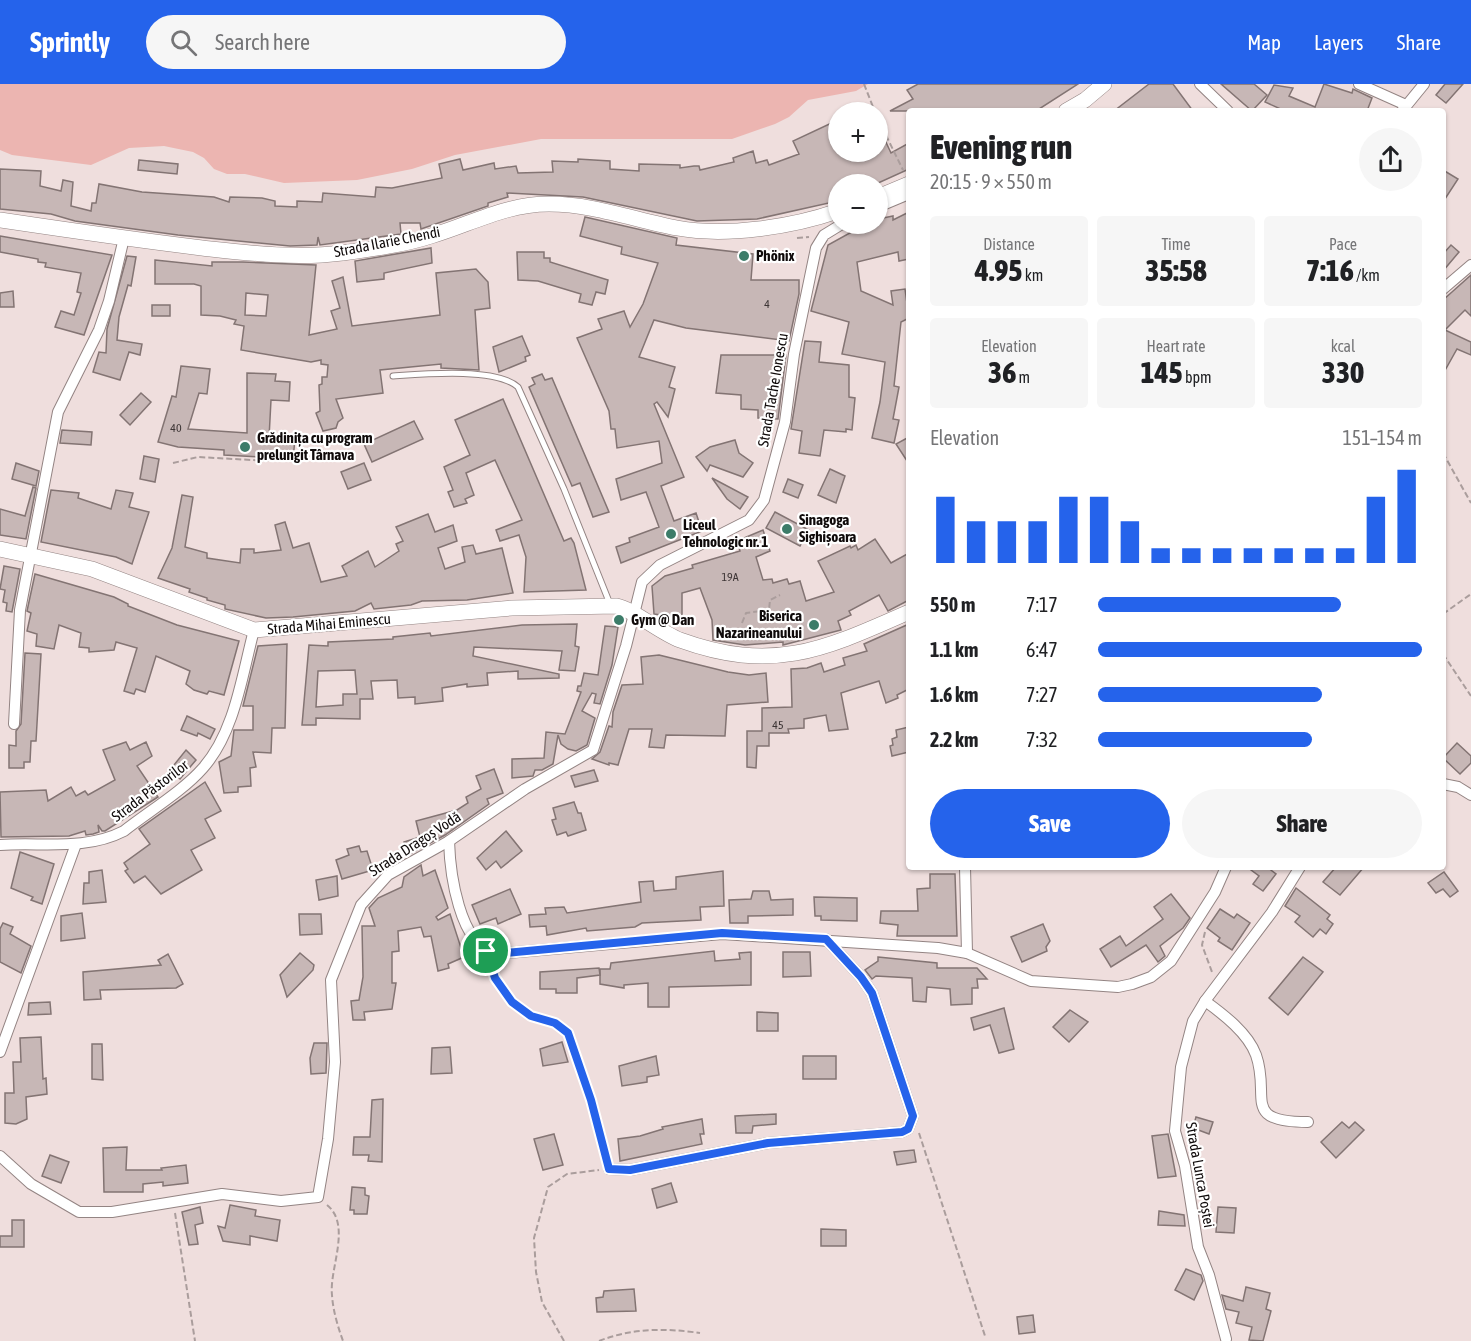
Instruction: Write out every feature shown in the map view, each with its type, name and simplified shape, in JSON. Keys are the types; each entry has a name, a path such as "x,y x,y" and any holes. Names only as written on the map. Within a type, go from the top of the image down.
{"main road":[{"path":"1087,105 1104,84"},
{"path":"888,191 906,180"},
{"name":"Strada Ilarie Chendi","path":"0,220 241,252 314,255 342,253 430,236 501,210 526,204 574,206 676,228 716,232 768,226 828,213"},
{"name":"Strada Mihai Eminescu","path":"0,549 92,569 254,630 512,608 610,606 622,607 653,628 683,641 728,652 778,657 830,646 906,613"}],"street":[{"path":"1200,84 1225,108"},
{"path":"1359,84 1404,108 1424,84"},
{"path":"888,203 906,195"},
{"name":"Strada Tache Ionescu","path":"633,613 642,582 652,570 744,523 762,506 785,422 794,354 812,287 819,240 828,234"},
{"path":"14,724 18,626 58,412 99,330 109,301 124,238"},
{"path":"1446,286 1471,265"},
{"name":"Strada Dragoș Vodă","path":"318,1197 328,1139 335,1062 331,993 333,971 367,896 388,875 449,841 525,789 593,750 607,710 633,613"},
{"name":"Strada Păstorilor","path":"0,845 76,844 103,840 124,831 202,770 213,756 225,730 254,630"},
{"path":"1446,785 1458,787 1471,795"},
{"path":"449,841 450,868 459,904 475,939 486,951 495,954 722,933 900,944 967,953 1031,981 1118,987 1151,977 1171,960 1215,892 1225,870"},
{"path":"0,1052 76,844"},
{"path":"965,870 967,953"},
{"name":"Strada Lunca Poștei","path":"1226,1339 1209,1275 1198,1247 1185,1166 1176,1131 1177,1088 1184,1050 1193,1021 1217,983 1272,912 1298,870"},
{"path":"609,1169 630,1170 768,1143 902,1132 911,1125 913,1116 872,993 861,977 826,939"},
{"path":"1205,1001 1223,1015 1255,1053 1259,1066 1260,1100 1266,1114 1275,1120 1308,1122"},
{"path":"0,1156 30,1184 79,1212 98,1214 222,1194 281,1201 318,1197"}],"lane":[{"path":"393,376 433,374 487,376 510,380 518,387 564,489 610,606"}],"path":[{"path":"864,84 871,102"},
{"path":"888,140 906,177"},
{"path":"173,463 198,457 269,461"},
{"path":"1446,458 1471,502"},
{"path":"1446,612 1471,594"},
{"path":"742,623 746,613 769,610 770,600 780,595"},
{"path":"1446,658 1471,696"},
{"path":"1207,924 1202,945 1217,983"},
{"path":"486,951 495,978 512,1002 531,1016 555,1023 568,1033 591,1100 609,1169 567,1174 548,1187 534,1238 536,1272 542,1302 564,1341"},
{"path":"913,1116 986,1336"},
{"path":"318,1197 333,1209 338,1230 339,1245 333,1262 332,1295 343,1341"},
{"path":"172,1202 195,1341"},
{"path":"599,1341 614,1335 653,1329 700,1333"}],"shaded area":[{"path":"0,84 868,84 856,91 808,100 789,117 732,139 541,139 455,155 412,169 357,180 284,183 245,174 227,174 214,169 204,158 193,152 164,146 129,148 91,165 12,155 0,150"}],"building":[{"path":"918,84 1078,84 1041,108 906,108 906,111 890,111 913,99 907,90"},
{"path":"1149,84 1173,84 1191,108 1118,108"},
{"path":"1221,84 1254,84 1267,95 1255,108 1249,108"},
{"path":"1324,84 1352,93 1353,89 1372,98 1368,108 1278,108 1265,102 1274,85 1293,88 1289,96 1315,107"},
{"path":"1445,84 1463,84 1446,103 1436,95"},
{"path":"828,125 828,162 888,162 888,147 891,153 906,145 906,170 888,179 888,174 828,174 828,203 757,219 697,221 583,197 507,193 508,197 488,203 488,206 421,229 420,223 400,223 401,234 320,245 318,237 317,245 290,246 178,235 75,221 51,214 0,209 0,169 41,171 40,186 61,191 63,180 73,182 71,206 91,211 92,203 96,203 99,184 142,192 214,197 229,202 230,197 262,198 275,201 275,206 297,207 297,201 322,202 323,193 375,197 376,187 392,188 442,178 439,164 460,159 463,170 494,163 495,169 516,166 518,173 553,172 552,161 578,162 578,159 610,161 610,169 639,171 639,164 680,165 680,168 699,166 700,170 734,162 733,158 753,151 756,163 767,160 769,165 799,154 793,141"},
{"path":"139,160 178,164 177,174 138,170"},
{"path":"1446,172 1458,179 1446,197"},
{"path":"906,214 906,260 899,261 898,252 857,262 861,291 893,305 891,291 905,289 906,320 901,322 894,386 899,387 893,419 899,420 894,443 872,438 880,402 885,362 842,354 849,322 811,311 828,245 848,234 888,234 888,217 893,216 893,220"},
{"path":"585,217 677,238 676,245 753,254 751,280 799,280 799,294 789,341 686,328 654,320 639,357 675,367 669,387 675,389 668,417 657,402 654,404 684,477 661,486 674,521 696,513 702,531 621,563 616,547 630,542 629,538 659,527 646,492 621,500 616,479 662,463 659,441 617,448 615,429 611,429 609,411 577,338 602,329 598,319 624,311 630,327 643,304 658,263 621,254 622,247 580,236"},
{"path":"0,236 112,255 84,335 55,327 61,311 74,315 81,293 77,292 81,273 45,267 46,263 38,262 38,259 0,252"},
{"path":"1451,245 1459,252 1446,267 1446,251"},
{"path":"431,248 432,263 384,273 384,279 357,282 355,261"},
{"path":"517,252 544,252 544,258 550,258 550,262 608,280 605,294 596,292 592,305 579,302 581,294 538,281 518,280"},
{"path":"127,256 136,257 131,286 128,285 119,317 117,340 142,344 140,355 129,352 120,380 93,372 99,352 106,353 107,329"},
{"path":"155,260 212,266 212,262 316,265 309,335 337,329 331,311 340,308 332,281 343,277 352,326 440,315 436,273 476,269 488,282 490,308 475,310 479,370 441,368 441,364 380,370 383,393 336,399 343,418 338,422 336,428 323,431 316,413 320,411 319,385 322,384 322,377 327,377 328,365 321,364 321,360 311,362 241,350 244,326 234,324 236,320 201,315 201,286 155,284","holes":["246,293 268,295 266,316 245,315"]},
{"path":"1471,275 1471,316 1465,310 1446,329 1446,297"},
{"path":"13,291 14,307 0,307 0,293"},
{"path":"152,305 170,305 170,316 152,316"},
{"path":"1446,330 1471,342 1471,355 1457,349 1446,369"},
{"path":"522,336 530,355 525,357 526,361 499,372 493,347"},
{"path":"805,341 821,342 819,362 849,365 849,397 855,398 852,430 846,429 846,432 824,430 820,456 799,453 802,431 791,429"},
{"path":"721,355 786,355 778,419 758,418 758,410 741,409 741,395 716,393"},
{"path":"181,366 210,369 207,394 199,393 188,429 247,433 247,373 276,374 275,381 290,382 289,401 271,400 269,438 295,439 293,459 224,455 224,450 178,447 158,442 172,396 176,397"},
{"path":"542,374 545,380 552,378 609,512 593,517 580,483 572,486 529,387 535,384 532,378"},
{"path":"141,393 151,402 130,425 120,415"},
{"path":"503,399 564,541 571,538 574,543 586,590 524,592 526,557 519,535 500,541 496,530 522,520 495,460 466,473 474,495 465,499 467,503 454,507 448,492 453,490 444,467 470,455 455,420"},
{"path":"414,421 423,439 372,462 364,444"},
{"path":"62,430 92,432 91,445 60,443"},
{"path":"906,439 906,459 896,444"},
{"path":"735,440 739,453 753,463 743,477 710,465 707,471 696,457 710,447"},
{"path":"144,456 159,459 155,482 140,479"},
{"path":"16,463 39,471 36,486 12,479"},
{"path":"364,463 371,480 348,489 341,472"},
{"path":"830,469 845,476 836,503 818,495"},
{"path":"712,478 748,497 740,509 727,499"},
{"path":"788,479 803,485 798,498 783,492"},
{"path":"33,487 36,488 26,539 0,535 0,509 25,516"},
{"path":"51,490 79,493 78,498 111,509 116,490 133,493 129,507 149,512 132,564 116,557 41,542"},
{"path":"182,495 193,497 185,547 207,553 207,558 240,563 241,549 254,549 254,553 281,550 275,525 285,522 293,548 309,543 321,582 347,576 342,566 368,551 375,567 399,551 396,544 403,541 396,527 428,514 435,532 453,525 457,541 438,548 445,569 465,562 462,547 473,545 476,554 502,548 513,593 467,600 422,601 411,605 374,609 371,603 355,611 293,617 266,618 225,609 225,605 207,600 207,598 189,592 190,589 158,578 172,548"},
{"name":"Sinagoga Sighișoara","path":"775,512 809,530 800,546 766,528"},
{"path":"763,530 770,551 756,557 763,580 772,579 773,583 787,579 789,584 800,581 806,601 834,592 818,561 850,546 851,548 856,545 858,550 875,539 891,563 906,555 906,602 888,611 879,595 849,611 851,615 838,621 841,630 783,645 783,642 745,645 713,640 712,620 700,588 682,593 682,618 654,614 652,586 665,576 693,568 692,565 740,551 737,541"},
{"path":"4,566 20,569 12,612 6,611 7,603 3,602 5,590 0,589"},
{"path":"35,574 114,597 128,606 177,625 239,641 224,695 209,691 207,694 194,690 186,684 190,671 156,656 145,692 136,689 134,694 124,691 137,648 116,642 114,650 89,652 89,648 79,647 81,633 59,625 54,649 36,646 37,634 27,631 31,613 27,611"},
{"path":"577,624 575,646 579,647 575,671 559,670 562,651 474,647 473,656 559,674 559,678 518,679 518,671 487,673 488,685 467,687 467,684 442,688 443,701 415,704 415,697 398,698 397,680 371,681 373,699 360,699 360,719 316,718 316,725 302,725 309,645 328,646 328,642 393,639 393,637 430,633 431,636 522,625","holes":["355,670 357,694 343,694 343,705 316,707 318,671"]},
{"path":"906,625 906,690 897,695 898,698 886,703 879,681 841,693 848,729 829,731 826,715 804,719 804,728 788,729 789,733 769,733 769,746 757,746 756,768 747,767 747,731 762,731 762,708 792,707 791,669 807,668 821,663 824,672 845,665 843,658 867,651 864,644"},
{"path":"605,626 618,627 612,665 600,704 594,703 596,694 592,693 582,711 595,718 587,745 576,751 568,749 561,744 558,735 553,764 542,770 535,770 533,776 512,778 512,759 544,758 546,732 565,734 581,692 577,691 578,686 581,686 584,673 598,675"},
{"path":"287,644 285,728 272,728 271,753 253,752 256,767 250,768 251,786 238,787 238,792 224,793 219,762 231,756 234,730 253,730 253,706 243,706 258,646"},
{"path":"25,653 41,654 36,741 31,741 30,762 24,762 24,768 9,768 9,745 16,746 16,731 21,724"},
{"path":"659,655 728,672 749,675 766,673 768,702 727,705 725,736 666,735 664,748 649,747 652,729 629,729 618,765 609,763 609,765 592,759 600,752 609,726 612,727 613,712 622,685 643,684 641,657"},
{"path":"187,716 215,729 210,739 198,733 197,736 181,730"},
{"path":"906,728 906,753 892,756 890,746 893,745 892,739 897,737 896,730"},
{"path":"126,742 130,750 146,742 152,756 137,766 158,797 105,831 102,831 98,825 99,832 86,835 85,831 69,836 1,837 0,792 46,790 48,801 71,787 76,796 85,791 88,795 115,780 103,750"},
{"path":"1457,743 1471,756 1471,763 1460,774 1446,761 1446,755"},
{"path":"186,750 196,760 180,779 170,770"},
{"path":"494,769 503,793 487,799 489,804 445,835 408,855 404,842 420,837 416,821 457,810 468,803 466,797 481,789 476,776"},
{"path":"594,770 598,781 575,787 571,776"},
{"path":"205,782 221,811 205,819 215,838 191,850 202,870 161,894 145,876 134,883 125,871 128,869 124,863 150,844 139,829"},
{"path":"574,802 578,813 581,813 586,830 568,836 566,832 557,835 552,820 556,819 553,808"},
{"path":"506,831 522,851 501,868 496,861 486,870 477,858"},
{"path":"359,846 361,852 367,851 373,870 342,879 336,860 349,855 347,849"},
{"path":"20,852 54,864 42,904 31,900 33,897 11,888"},
{"path":"421,865 423,876 435,870 448,908 436,917 438,920 450,914 464,957 448,964 449,968 438,971 431,936 424,937 421,927 398,931 399,951 392,952 392,983 396,983 392,1009 364,1012 365,1020 353,1020 351,1001 359,1000 363,977 362,926 375,926 369,908 378,898 402,887 404,877"},
{"path":"102,870 106,902 83,904 84,883 89,883 89,872"},
{"path":"1251,870 1271,870 1276,874 1263,891 1253,884 1259,876"},
{"path":"1333,870 1361,870 1340,895 1323,882"},
{"path":"723,871 724,906 700,907 701,920 642,923 635,927 587,931 586,928 547,935 546,926 530,927 529,915 546,914 545,908 564,907 567,913 641,902 639,882 653,881 654,891 676,889 676,877"},
{"path":"1444,872 1458,891 1450,897 1443,889 1436,893 1428,883"},
{"path":"930,874 955,874 957,936 897,936 898,925 880,923 881,911 918,911 917,889 930,888"},
{"path":"337,876 338,896 319,900 316,880"},
{"path":"1296,888 1330,915 1327,919 1333,924 1326,934 1320,929 1313,937 1295,922 1300,916 1285,906"},
{"path":"510,889 521,914 498,924 496,918 480,924 472,905"},
{"path":"753,891 769,891 771,900 793,899 793,915 748,916 748,923 730,923 729,900 751,899"},
{"path":"1171,894 1190,918 1183,928 1160,946 1165,956 1158,962 1146,945 1111,967 1100,949 1120,936 1126,946 1163,919 1154,907"},
{"path":"814,897 857,898 857,921 821,920 821,916 815,916"},
{"path":"1220,909 1234,918 1237,914 1250,923 1232,950 1218,941 1220,938 1207,928"},
{"path":"82,913 85,938 61,941 61,916"},
{"path":"299,914 321,914 322,934 300,935"},
{"path":"3,923 13,927 10,934 31,946 21,973 0,962 0,929"},
{"path":"1043,924 1050,941 1046,947 1047,951 1022,962 1011,937"},
{"path":"714,951 715,961 740,959 739,953 751,952 751,985 669,987 669,1007 648,1007 648,983 624,985 624,988 600,984 600,969 610,969 611,963"},
{"path":"783,952 810,952 811,976 783,977"},
{"path":"300,953 314,965 313,970 287,997 280,975"},
{"path":"168,954 183,984 176,988 100,990 101,999 84,1000 83,972 161,965 158,960"},
{"path":"878,957 937,963 937,968 977,968 987,979 977,979 978,988 972,988 972,1004 951,1005 950,989 927,987 926,1002 913,1001 912,978 876,976 872,979 865,970 878,961"},
{"path":"1303,957 1323,972 1288,1015 1269,998"},
{"path":"599,968 600,975 577,978 577,993 556,993 556,989 540,989 540,972"},
{"path":"50,1002 51,1014 28,1015 29,1003"},
{"path":"1004,1008 1014,1049 999,1053 990,1025 974,1030 971,1018"},
{"path":"1070,1010 1088,1022 1069,1042 1053,1027"},
{"path":"757,1012 778,1013 778,1031 757,1031"},
{"path":"41,1037 43,1079 46,1078 47,1094 26,1097 27,1119 16,1124 5,1123 5,1093 14,1093 13,1062 21,1062 20,1038"},
{"path":"562,1042 568,1062 543,1066 540,1049"},
{"path":"314,1043 327,1043 326,1073 311,1074 310,1058"},
{"path":"92,1044 102,1044 103,1080 92,1079"},
{"path":"450,1047 452,1073 431,1074 432,1048"},
{"path":"656,1056 659,1075 647,1077 647,1082 622,1086 619,1066"},
{"path":"803,1056 836,1056 836,1079 803,1079"},
{"path":"383,1099 382,1162 368,1161 369,1155 353,1155 354,1137 370,1137 372,1100"},
{"path":"776,1114 776,1124 753,1126 752,1133 736,1133 735,1116"},
{"path":"1196,1117 1213,1122 1209,1134 1193,1128"},
{"path":"702,1119 704,1134 700,1134 702,1144 620,1161 618,1139 640,1136 663,1129 662,1127"},
{"path":"1342,1122 1349,1128 1355,1122 1364,1130 1336,1158 1321,1142"},
{"path":"554,1134 563,1165 543,1170 534,1139"},
{"path":"1168,1134 1176,1176 1158,1178 1152,1136"},
{"path":"127,1147 126,1170 162,1170 161,1168 186,1165 188,1183 163,1186 163,1182 143,1184 143,1192 104,1192 103,1148"},
{"path":"914,1150 916,1162 897,1165 894,1152"},
{"path":"50,1155 69,1162 61,1183 42,1176"},
{"path":"671,1183 677,1202 657,1208 652,1189"},
{"path":"352,1187 365,1188 365,1195 369,1196 367,1214 354,1214 354,1210 350,1210"},
{"path":"230,1205 256,1210 255,1216 280,1220 277,1241 250,1236 250,1245 223,1241 218,1226 225,1228"},
{"path":"200,1207 203,1223 195,1225 198,1244 189,1245 182,1212"},
{"path":"1218,1207 1236,1208 1234,1233 1216,1232"},
{"path":"1159,1211 1184,1215 1185,1226 1158,1225"},
{"path":"12,1220 24,1220 24,1247 0,1247 0,1236 12,1236"},
{"path":"821,1229 846,1230 846,1246 821,1246"},
{"path":"1186,1269 1201,1275 1203,1281 1194,1300 1175,1290"},
{"path":"1246,1287 1270,1293 1266,1309 1271,1311 1263,1341 1249,1340 1252,1327 1236,1323 1239,1312 1226,1309 1222,1295 1243,1301"},
{"path":"634,1289 636,1311 597,1312 596,1298 603,1297 604,1291"},
{"path":"1033,1315 1035,1332 1019,1334 1017,1317"}],"place":[{"name":"Phönix","path":"744,256"},
{"name":"Grădinița cu program prelungit Târnava","path":"245,447"},
{"name":"Sinagoga Sighișoara","path":"787,529"},
{"name":"Liceul Tehnologic nr. 1","path":"671,534"},
{"name":"Gym @ Dan","path":"619,620"},
{"name":"Biserica Nazarineanului","path":"814,625"}],"route":[{"path":"722,933 826,939 861,977 872,993 913,1116 911,1125 902,1132 768,1143 630,1170 609,1169 591,1100 568,1033 555,1023 531,1016 512,1002 495,978 486,951 495,954 722,933"}]}
